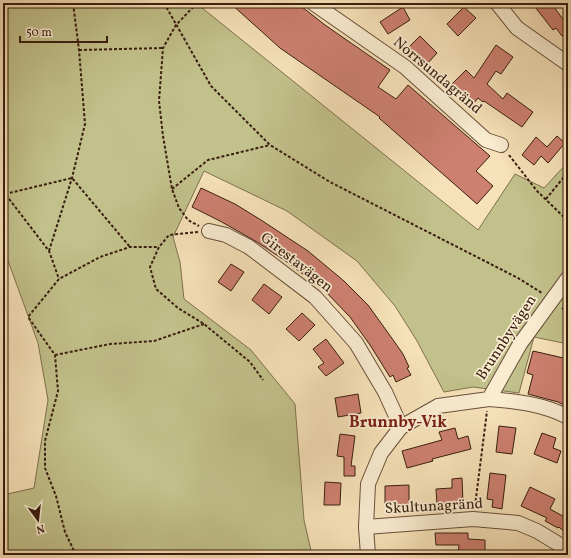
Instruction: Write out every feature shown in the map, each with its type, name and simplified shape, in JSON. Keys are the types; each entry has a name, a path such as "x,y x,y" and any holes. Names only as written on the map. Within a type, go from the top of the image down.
{"street":[{"name":"Norrsundagränd","path":"313,3 405,67 486,140 501,145"},
{"path":"497,3 517,28 568,64"},
{"name":"Girestavägen","path":"209,231 226,235 249,247 315,297 356,343 385,392 401,427"},
{"name":"Brunnbyvägen","path":"401,427 438,406 489,399 520,344 568,278"},
{"path":"489,399 525,402 555,410 568,417"},
{"path":"368,555 366,527 368,484 380,452 401,427"},
{"name":"Skultunagränd","path":"366,527 473,519 518,523 537,531 565,548 568,553"}],"path":[{"path":"49,251 72,178 85,124 79,50 73,3"},
{"path":"164,3 211,86 270,145 330,182 518,278 568,312"},
{"path":"197,3 176,25 163,48 159,101 172,189 179,208 188,220 209,231"},
{"path":"79,50 163,48"},
{"path":"172,189 208,160 270,145"},
{"path":"501,145 536,191 568,220"},
{"path":"546,199 568,172"},
{"path":"5,194 72,178"},
{"path":"72,178 130,247"},
{"path":"3,191 49,251 60,279"},
{"path":"209,231 169,234 159,247 150,267 156,289 178,308 204,324 250,362 264,380"},
{"path":"76,555 65,532 56,496 45,468 45,441 58,391 55,355 28,317 60,279 100,257 130,247 159,247"},
{"path":"55,355 110,344 154,341 204,324"},
{"path":"473,519 489,399"}],"shaded area":[{"path":"3,3 196,3 478,230 515,174 544,188 568,162 568,344 534,337 519,393 473,387 444,392 417,341 395,306 357,261 287,211 204,171 173,237 180,262 184,299 251,350 295,404 304,520 312,555 3,555 3,495 34,488 48,400 38,343 3,247"}],"building":[{"path":"230,3 297,3 325,25 390,70 378,87 396,99 408,85 490,156 476,171 493,186 477,204 379,118 380,117 280,48"},
{"path":"541,3 551,3 568,26 568,31 562,36 556,28 553,30 535,7"},
{"path":"403,7 410,20 388,34 380,22"},
{"path":"464,7 476,18 458,36 447,24"},
{"path":"420,36 437,53 427,64 409,47"},
{"path":"496,45 513,57 501,74 496,71 487,84 503,99 507,93 533,112 522,127 478,98 473,104 452,84 466,70 474,78"},
{"path":"557,136 565,143 548,163 541,156 534,165 522,155 536,137 547,147"},
{"path":"201,188 235,204 261,220 308,251 344,281 368,305 391,337 403,354 409,367 407,368 411,375 396,382 393,375 390,377 350,317 325,291 287,262 257,242 192,207"},
{"path":"231,264 244,272 231,291 218,282"},
{"path":"264,284 282,297 269,314 252,300"},
{"path":"302,313 315,325 299,341 286,329"},
{"path":"326,339 344,363 326,376 318,367 324,363 313,349"},
{"path":"533,351 568,359 568,407 558,402 528,394 533,375 527,373"},
{"path":"358,394 361,413 338,417 335,398"},
{"path":"499,426 516,428 512,454 496,452"},
{"path":"455,428 458,439 468,436 471,449 432,459 433,461 407,468 402,451 442,440 439,432"},
{"path":"542,433 556,438 553,448 561,451 557,463 534,454"},
{"path":"340,434 355,436 351,466 355,466 355,476 344,476 344,457 337,456"},
{"path":"490,473 506,475 502,509 492,507 493,500 487,499"},
{"path":"462,478 463,503 437,504 436,489 452,488 452,479"},
{"path":"325,482 341,483 340,505 324,505"},
{"path":"409,485 409,504 385,505 385,486"},
{"path":"530,487 555,499 550,509 568,519 568,535 559,527 558,528 545,521 547,518 521,506"},
{"path":"435,533 468,533 468,539 485,540 485,555 458,555 459,545 436,545"}],"district":[{"name":"Brunnby-Vik","path":"398,423"}]}
